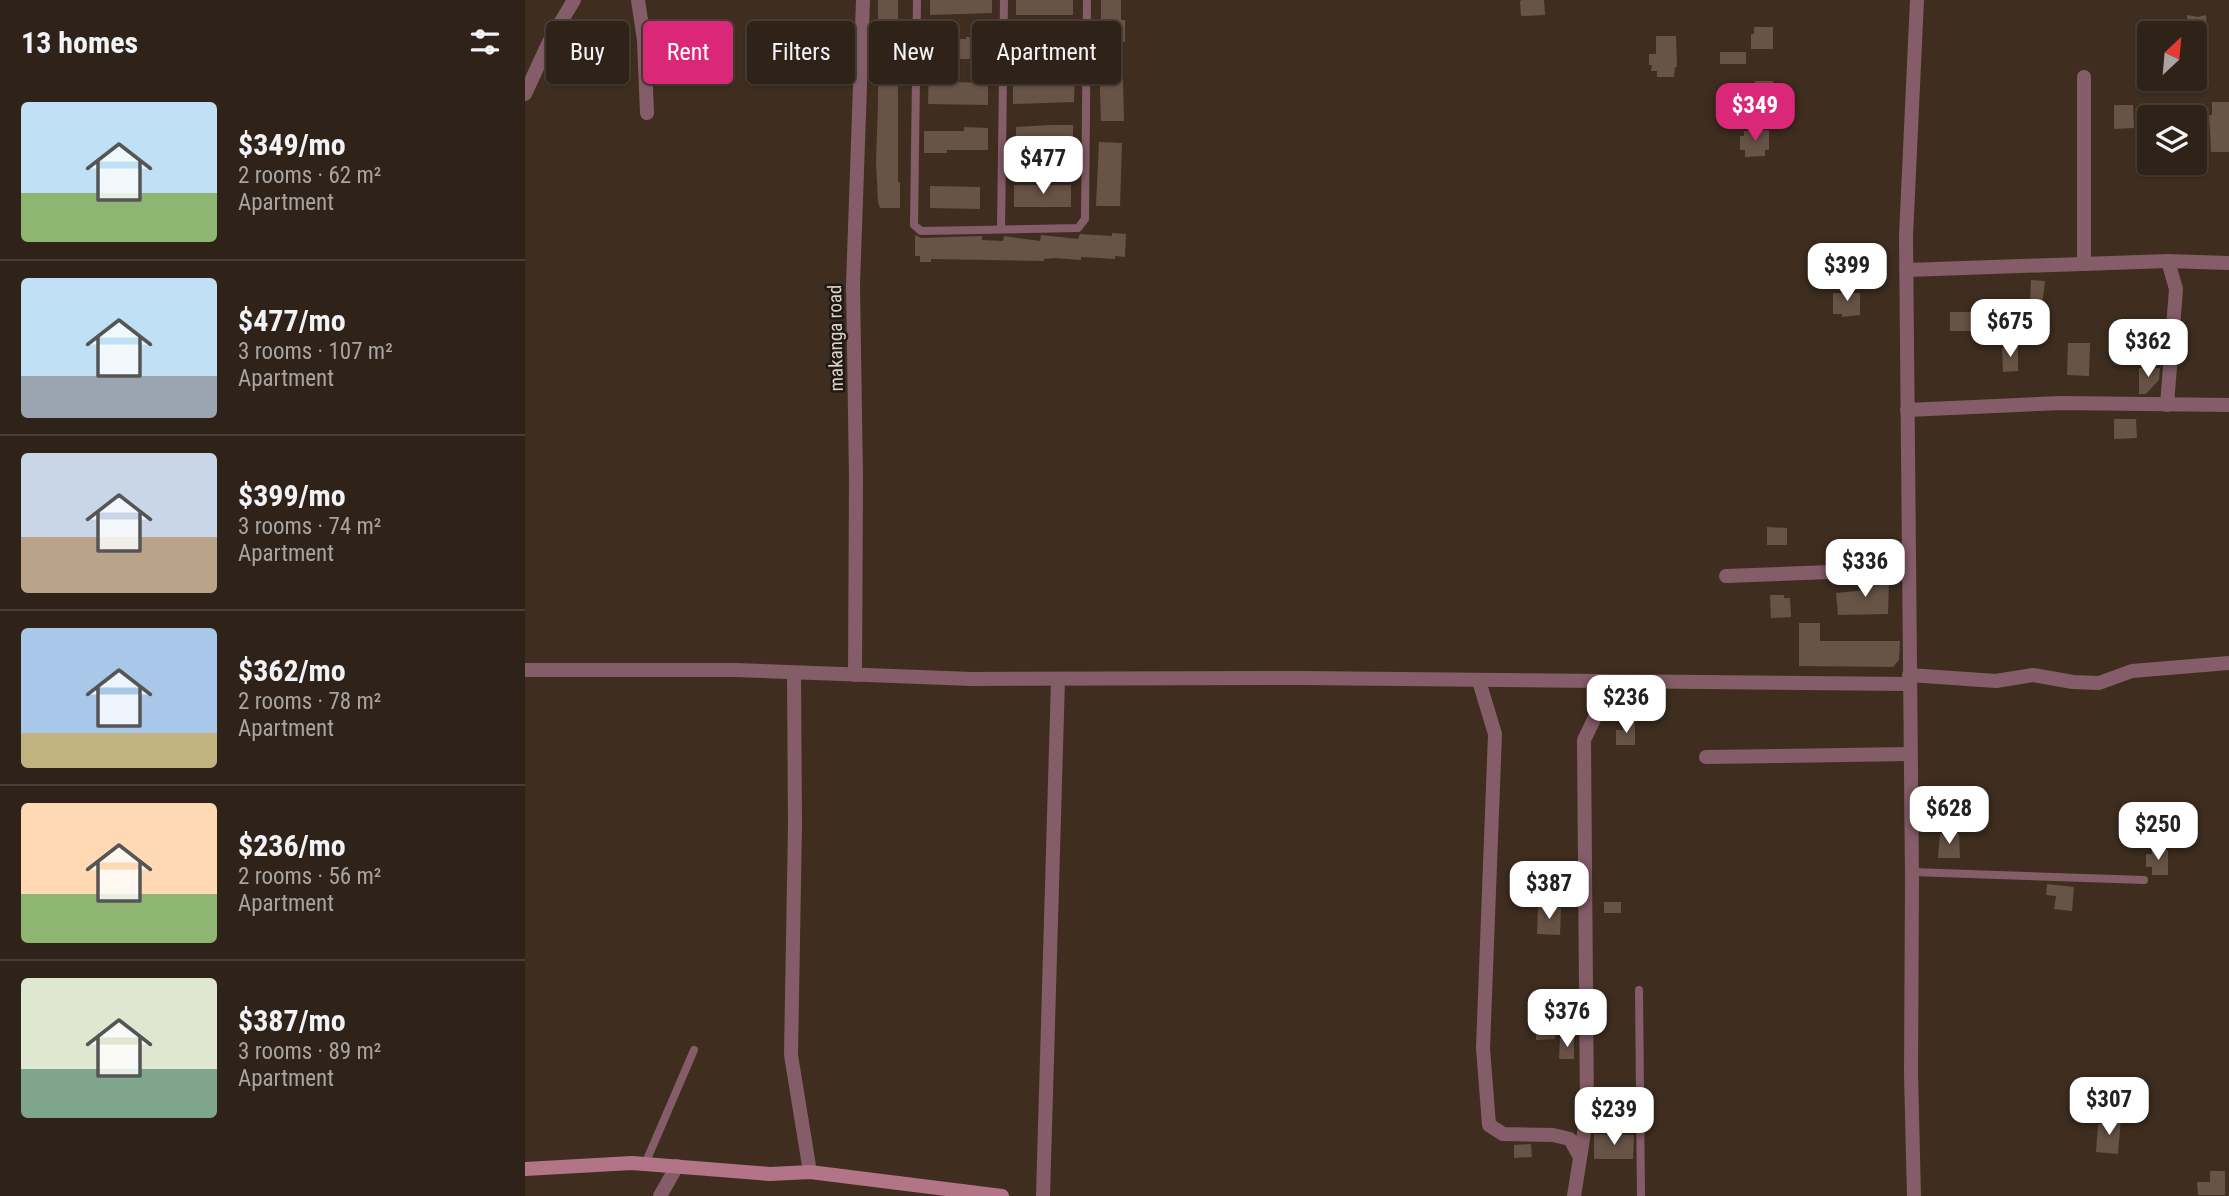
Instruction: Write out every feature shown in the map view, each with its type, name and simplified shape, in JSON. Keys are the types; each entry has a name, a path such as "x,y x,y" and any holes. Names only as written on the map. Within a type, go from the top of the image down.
{"street":[{"path":"525,94 549,42 574,0"},
{"path":"638,0 647,113"},
{"name":"makanga road","path":"855,675 853,285 863,0"},
{"path":"1914,1196 1906,270 1917,0"},
{"path":"2084,77 2084,264"},
{"path":"1906,270 2168,261 2229,263"},
{"path":"2167,405 2176,289 2168,261"},
{"path":"1907,410 2061,403 2229,405"},
{"path":"1726,576 1908,569"},
{"path":"525,670 735,670 972,679 1301,678 1637,683 1996,681 2033,675 2073,682 2099,683 2133,671 2229,663"},
{"path":"794,673 795,825 791,1055 810,1172"},
{"path":"1044,1196 1058,679"},
{"path":"1479,681 1496,734 1492,778 1483,1048 1489,1125 1503,1134 1553,1135 1570,1139 1580,1157"},
{"path":"1574,1196 1587,1114 1584,740 1598,711 1637,683"},
{"path":"1706,757 1910,754"},
{"path":"525,1169 645,1164 770,1174 810,1172 1002,1196"},
{"path":"660,1196 677,1166"}],"lane":[{"path":"917,0 914,225 921,231 1078,228 1083,224 1087,0"},
{"path":"1001,229 1005,0"},
{"path":"1912,872 2144,880"},
{"path":"1639,990 1641,1196"},
{"path":"645,1164 694,1049"}],"building":[{"path":"878,0 898,0 898,21 878,21"},
{"path":"930,0 992,0 992,13 930,15"},
{"path":"1016,0 1073,0 1073,15 1016,15"},
{"path":"1101,0 1121,0 1121,20 1125,20 1125,42 1122,42 1124,121 1101,121 1100,84 1121,84 1121,21 1101,21"},
{"path":"1522,0 1544,0 1545,15 1521,16"},
{"path":"2187,15 2206,15 2206,21 2187,21"},
{"path":"1754,27 1773,27 1773,49 1751,49"},
{"path":"1656,36 1676,36 1677,67 1674,77 1657,77 1657,71 1651,71 1649,54 1656,54"},
{"path":"972,37 972,59 958,59 958,39"},
{"path":"1720,52 1746,52 1746,64 1720,64"},
{"path":"1755,81 1773,81 1774,104 1755,104"},
{"path":"878,84 898,84 900,208 880,208 878,202"},
{"path":"929,84 988,84 988,105 928,104"},
{"path":"1013,84 1075,84 1074,102 1013,104"},
{"path":"2212,102 2229,102 2229,152 2211,152 2209,115 2212,115"},
{"path":"2114,105 2133,105 2134,128 2114,129"},
{"path":"1073,125 1073,148 1016,149 1016,127"},
{"path":"964,127 988,128 988,150 924,153 924,131 964,131"},
{"path":"1769,130 1769,150 1765,150 1765,156 1745,157 1745,150 1740,150 1740,136 1744,136 1744,131"},
{"path":"1099,142 1122,143 1120,206 1096,206"},
{"path":"1014,185 1071,185 1071,207 1014,207"},
{"path":"930,186 980,187 980,209 930,208"},
{"path":"1112,233 1126,234 1125,257 1081,257 1081,260 1054,258 1044,261 931,259 931,262 920,262 920,256 915,256 915,235 921,238 982,236 982,240 1003,241 1004,236 1040,241 1041,235 1078,239 1080,234 1112,236"},
{"path":"2031,280 2045,281 2042,306 2030,306"},
{"path":"1842,289 1853,289 1853,293 1860,293 1860,315 1842,317 1842,314 1833,314 1833,293 1842,293"},
{"path":"1950,312 1972,312 1972,331 1950,331"},
{"path":"2068,343 2090,343 2089,376 2067,375"},
{"path":"2018,347 2018,371 2003,372 2002,348"},
{"path":"2139,368 2160,368 2159,380 2146,394 2139,394"},
{"path":"2114,419 2136,419 2137,438 2114,439"},
{"path":"1767,527 1787,528 1787,545 1767,545"},
{"path":"1889,579 1888,614 1838,615 1836,593 1865,590 1864,580"},
{"path":"1770,595 1790,598 1791,617 1771,618"},
{"path":"1799,623 1820,623 1820,641 1900,641 1899,660 1893,667 1799,666"},
{"path":"1623,723 1635,723 1635,745 1616,745 1616,730 1623,730"},
{"path":"1959,833 1960,858 1938,858 1940,834"},
{"path":"2152,850 2168,850 2168,875 2152,875 2152,867 2146,867 2146,854 2152,854"},
{"path":"2047,884 2074,887 2072,911 2054,909 2056,896 2046,895"},
{"path":"1604,902 1621,902 1621,913 1604,913"},
{"path":"1538,907 1561,908 1560,935 1537,934"},
{"path":"1549,1012 1549,1024 1554,1023 1555,1039 1536,1040 1536,1013"},
{"path":"1560,1038 1574,1038 1574,1059 1559,1059"},
{"path":"2108,1119 2121,1119 2118,1154 2096,1152 2098,1124 2108,1124"},
{"path":"1594,1134 1634,1135 1633,1159 1594,1159"},
{"path":"1531,1144 1532,1157 1514,1158 1514,1145"},
{"path":"2210,1171 2225,1171 2225,1195 2198,1195 2197,1182 2210,1182"}]}
